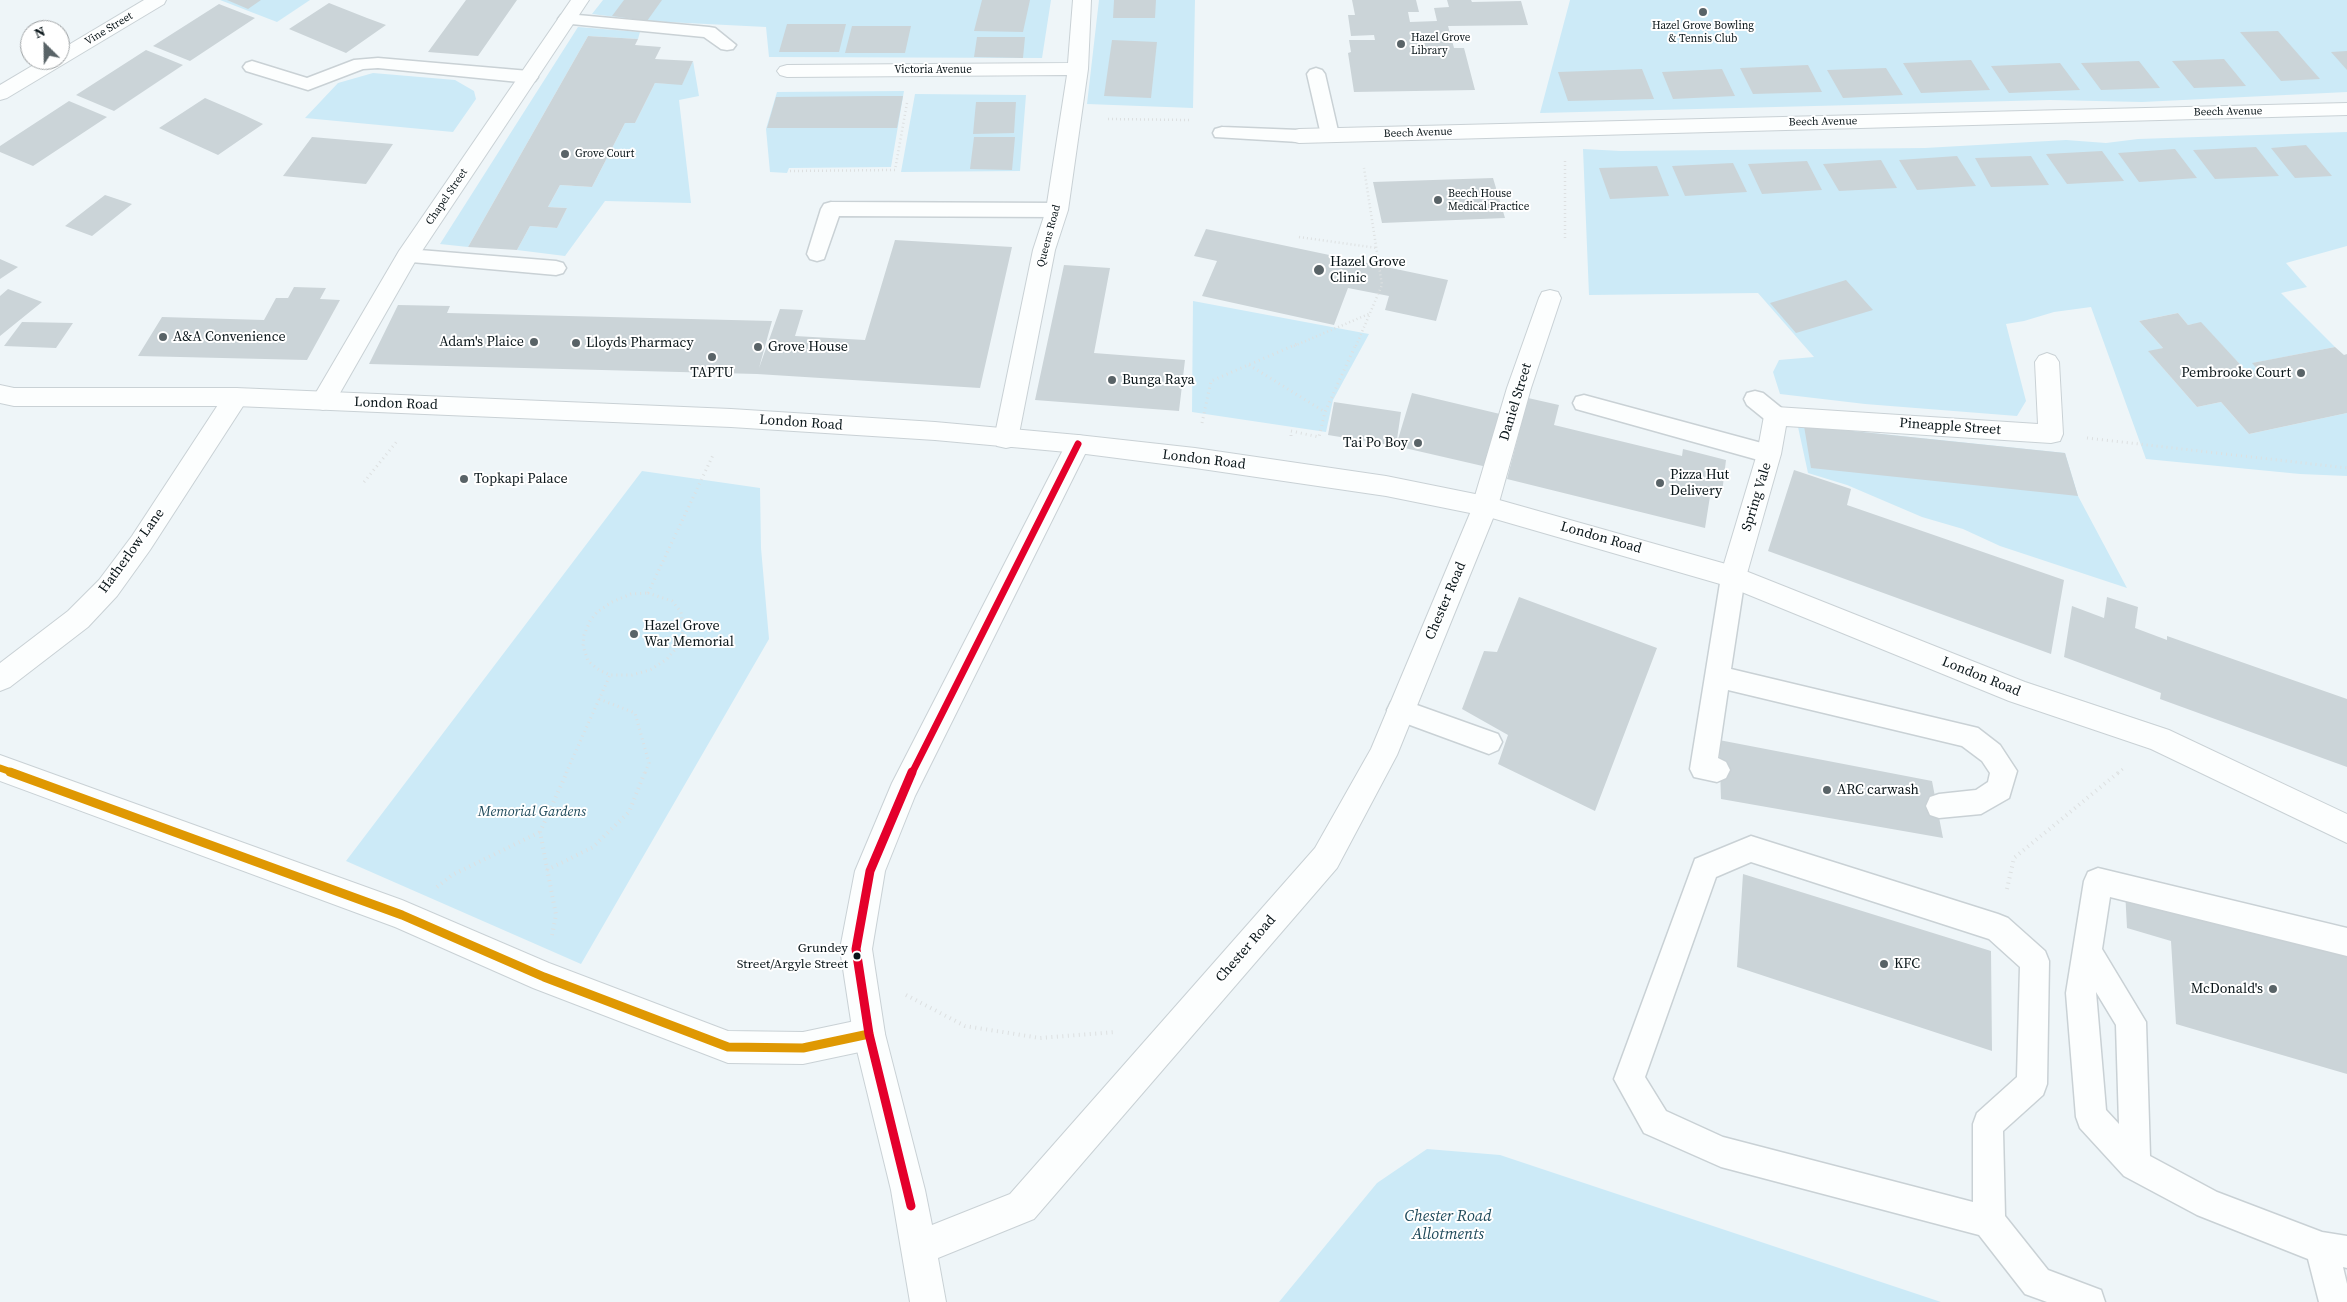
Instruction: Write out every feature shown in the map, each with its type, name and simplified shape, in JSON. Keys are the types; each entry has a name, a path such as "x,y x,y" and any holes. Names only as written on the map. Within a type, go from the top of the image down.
{"main road":[{"name":"Vine Street","path":"70,52 157,0"},
{"name":"Chapel Street","path":"323,401 407,256 580,0"},
{"name":"Queens Road","path":"1006,439 1044,250 1057,210 1078,69 1082,0"},
{"name":"Victoria Avenue","path":"788,71 1078,69"},
{"path":"0,94 40,70"},
{"name":"Beech Avenue","path":"1298,136 2347,109"},
{"name":"Daniel Street","path":"1485,506 1519,388 1550,298"},
{"path":"2047,362 2051,434"},
{"name":"London Road","path":"1,395 14,397 236,397 731,418 935,431 1006,439 1078,444 1196,458 1386,486 1485,506 1630,546 1733,578 2020,692 2159,738 2347,829"},
{"name":"Hatherlow Lane","path":"0,678 78,619 108,588 141,543 236,397"},
{"name":"Pineapple Street","path":"1776,416 2051,434"},
{"name":"Spring Vale","path":"1733,578 1769,454 1776,416"},
{"path":"928,1302 897,1142 869,1034 856,949 870,871 902,792 1078,444"},
{"name":"Chester Road","path":"919,1248 1022,1207 1326,858 1383,755 1485,506"},
{"path":"0,768 402,915 544,977 728,1046 803,1048 869,1034"}],"lane":[{"path":"567,19 709,32 728,45"},
{"path":"252,67 308,84 360,64 378,63 529,77"},
{"path":"1316,74 1330,135"},
{"path":"1222,133 1298,136"},
{"path":"817,254 831,209 1057,210"},
{"path":"407,256 556,268"},
{"path":"1755,399 1776,416"},
{"path":"1584,403 1769,454"},
{"path":"1717,770 1703,769 1733,578"},
{"path":"1718,676 1969,736 1991,753 2004,771 2000,790 1981,802 1939,806"},
{"path":"1400,710 1489,742"},
{"path":"1989,1222 1988,1124 2032,1084 2036,961 1998,928 1751,849 1705,868 1629,1079 1655,1122 1722,1152 1989,1222 2037,1282 2089,1302"},
{"path":"2335,1302 2335,1250 2208,1204 2135,1165 2091,1116 2081,993 2098,881 2347,942"},
{"path":"2087,951 2131,1022 2135,1165"}],"path":[{"path":"790,171 895,170 912,70"},
{"path":"1565,128 1565,238"},
{"path":"1286,471 1291,431 1319,437 1325,412 1382,285 1359,134"},
{"path":"1300,237 1377,248"},
{"path":"1196,458 1211,381 1371,313"},
{"path":"1249,365 1325,412"},
{"path":"364,482 427,405"},
{"path":"648,593 731,418"},
{"path":"2051,434 2347,468"},
{"path":"648,593 672,601 682,612 683,631 678,646 667,659 650,670 632,675 610,675 599,670 588,661 583,646 584,635 590,621 597,612 612,602 631,594 648,593"},
{"path":"544,977 556,915 540,832 610,675"},
{"path":"548,870 593,847 629,812 649,763 635,713 599,699"},
{"path":"1998,928 2014,858 2159,738"},
{"path":"402,915 452,875 540,832"},
{"path":"856,949 901,992 965,1026 1040,1038 1110,1033 1120,1030"}],"green space":[{"path":"220,0 310,0 277,22"},
{"path":"603,0 1051,0 1042,58 769,57 766,27 647,21 592,14"},
{"path":"1099,0 1195,0 1193,108 1087,104"},
{"path":"1570,0 2347,0 2347,92 2142,102 2050,100 1540,113"},
{"path":"578,27 640,32 638,39 588,36 468,247 440,244"},
{"path":"693,61 699,96 679,100 691,203 605,201 565,256 517,250 530,226 557,228 567,208 548,207 560,185 592,187 625,123 635,123 655,83 682,84"},
{"path":"373,73 455,80 474,91 476,99 453,132 305,118 338,83"},
{"path":"904,91 891,167 789,168 787,173 770,172 766,129 777,92"},
{"path":"915,94 1026,95 1020,171 901,172"},
{"path":"2347,132 2347,246 2286,263 2307,287 2281,293 2335,347 2253,363 2260,372 2249,374 2201,323 2188,325 2178,313 2139,321 2163,348 2149,352 2197,407 2221,402 2249,434 2347,413 2347,476 2300,474 2146,459 2091,307 2054,312 2006,324 2026,401 2017,416 1865,404 1780,394 1773,372 1779,360 1814,357 1758,293 1589,295 1583,149 1621,151 1925,148 2066,140 2106,143 2138,139"},
{"path":"1193,301 1369,334 1333,400 1326,432 1192,412"},
{"path":"1804,426 2065,453 2078,496 2127,588 2000,546 1963,529 1922,517 1847,485 1808,473 1798,427"},
{"name":"Memorial Gardens","path":"642,471 760,488 761,548 769,639 581,964 346,861"},
{"name":"Chester Road Allotments","path":"1427,1149 1500,1155 1941,1302 1279,1302 1377,1183"}],"building":[{"path":"227,0 261,0 248,9"},
{"path":"466,0 517,0 478,56 428,52"},
{"path":"624,0 662,0 647,21 612,16"},
{"path":"982,0 1030,0 1023,32 974,31"},
{"path":"1114,0 1156,0 1155,18 1113,18"},
{"name":"Hazel Grove Library","path":"1352,0 1416,0 1419,12 1408,12 1410,22 1437,21 1434,8 1449,7 1447,0 1471,0 1472,2 1521,1 1528,25 1448,26 1454,48 1464,48 1475,90 1354,92 1348,53 1351,52 1349,40 1375,40 1374,35 1351,36 1348,15 1355,15"},
{"path":"329,3 386,25 346,53 289,29"},
{"path":"219,4 255,18 190,61 153,46"},
{"path":"787,24 846,24 839,52 779,52"},
{"path":"852,26 911,26 905,53 845,53"},
{"path":"2278,31 2320,79 2281,81 2240,32"},
{"name":"Grove Court","path":"588,36 638,39 635,45 661,47 655,59 693,61 682,85 655,83 635,123 625,123 592,187 560,185 548,207 567,208 557,228 530,226 517,250 468,247"},
{"path":"977,37 1025,37 1023,58 974,57"},
{"path":"1112,40 1157,42 1151,98 1104,96"},
{"path":"146,50 183,65 114,111 76,95"},
{"path":"2347,51 2347,70 2331,52"},
{"path":"2224,59 2246,86 2194,88 2172,61"},
{"path":"1971,60 1990,90 1921,93 1903,63"},
{"path":"2139,61 2160,88 2101,90 2081,63"},
{"path":"2060,63 2080,90 2009,93 1991,66"},
{"path":"1808,65 1822,92 1753,94 1740,68"},
{"path":"1886,68 1903,95 1843,98 1827,70"},
{"path":"1642,69 1654,99 1568,101 1558,72"},
{"path":"1722,69 1735,96 1673,99 1662,72"},
{"path":"903,96 897,128 767,128 776,97"},
{"path":"205,98 263,124 218,155 159,128"},
{"path":"69,101 107,117 33,166 0,152 0,146"},
{"path":"976,102 1016,102 1014,133 973,134"},
{"path":"312,137 393,144 366,184 283,176"},
{"path":"974,137 1015,137 1012,170 970,169"},
{"path":"2306,145 2332,176 2295,178 2271,148"},
{"path":"2256,147 2279,176 2215,179 2193,150"},
{"path":"2175,149 2197,178 2139,182 2118,153"},
{"path":"2102,151 2124,181 2067,184 2046,154"},
{"path":"1957,156 1976,186 1917,190 1899,160"},
{"path":"2031,156 2049,185 1991,187 1975,158"},
{"path":"1881,160 1897,188 1839,191 1823,164"},
{"path":"1807,161 1822,190 1762,194 1748,164"},
{"path":"1733,163 1747,192 1685,196 1672,166"},
{"path":"1657,166 1669,196 1610,199 1599,168"},
{"name":"Beech House Medical Practice","path":"1493,178 1505,218 1382,223 1373,182"},
{"path":"105,195 132,204 92,236 65,226"},
{"path":"1206,229 1448,280 1436,321 1385,310 1389,296 1348,288 1334,325 1202,296 1217,261 1194,256"},
{"path":"895,240 1012,247 980,388 757,374 369,364 398,305 450,306 447,313 772,321 759,368 780,309 803,310 795,336 865,340"},
{"path":"0,259 18,267 0,279"},
{"path":"1064,265 1110,268 1094,353 1185,360 1179,411 1035,400"},
{"path":"1846,280 1873,310 1796,333 1770,303"},
{"path":"294,287 326,288 320,299 340,300 307,360 138,356 162,317 264,320 276,298 288,298"},
{"path":"8,289 42,302 0,336 0,296"},
{"name":"Pembrooke Court","path":"2178,313 2188,325 2201,322 2249,374 2260,372 2252,363 2335,347 2344,355 2347,354 2347,413 2249,434 2221,402 2197,407 2148,351 2163,348 2139,321"},
{"path":"22,322 73,323 56,348 4,346"},
{"path":"1412,393 1500,414 1487,467 1396,446"},
{"path":"1528,398 1559,405 1554,425 1682,456 1683,449 1726,460 1722,493 1711,490 1705,528 1507,479"},
{"path":"1334,402 1401,412 1396,446 1328,435"},
{"path":"1804,426 2065,453 2078,496 1811,468"},
{"path":"1794,470 1851,489 1847,505 2064,580 2051,654 1768,551"},
{"path":"1519,597 1657,648 1595,811 1498,764 1508,735 1462,709 1484,651 1497,652"},
{"path":"2107,597 2138,607 2135,628 2167,640 2167,636 2347,699 2347,767 2160,699 2161,693 2064,657 2072,606 2104,618"},
{"name":"ARC carwash","path":"1719,740 1932,781 1943,838 1721,799"},
{"path":"1743,874 1991,951 1992,1051 1737,967"},
{"path":"2125,890 2347,952 2347,1074 2176,1024 2171,941 2127,928"}],"transit line":[{"path":"911,1206 869,1034 856,949 870,871 902,792 1078,444"},
{"path":"0,768 402,915 544,977 728,1047 803,1048 869,1034"}],"place":[{"name":"Hazel Grove Bowling & Tennis Club","path":"1703,12"},
{"name":"Hazel Grove Library","path":"1401,44"},
{"name":"Grove Court","path":"565,154"},
{"name":"Beech House Medical Practice","path":"1438,200"},
{"name":"Hazel Grove Clinic","path":"1319,270"},
{"name":"A&A Convenience","path":"163,337"},
{"name":"Adam's Plaice","path":"534,342"},
{"name":"Lloyds Pharmacy","path":"576,343"},
{"name":"Grove House","path":"758,347"},
{"name":"TAPTU","path":"712,357"},
{"name":"Pembrooke Court","path":"2301,373"},
{"name":"Bunga Raya","path":"1112,380"},
{"name":"Tai Po Boy","path":"1418,443"},
{"name":"Topkapi Palace","path":"464,479"},
{"name":"Pizza Hut Delivery","path":"1660,483"},
{"name":"Hazel Grove War Memorial","path":"634,634"},
{"name":"ARC carwash","path":"1827,790"},
{"name":"Grundey Street/Argyle Street","path":"857,956"},
{"name":"KFC","path":"1884,964"},
{"name":"McDonald's","path":"2273,989"}]}
